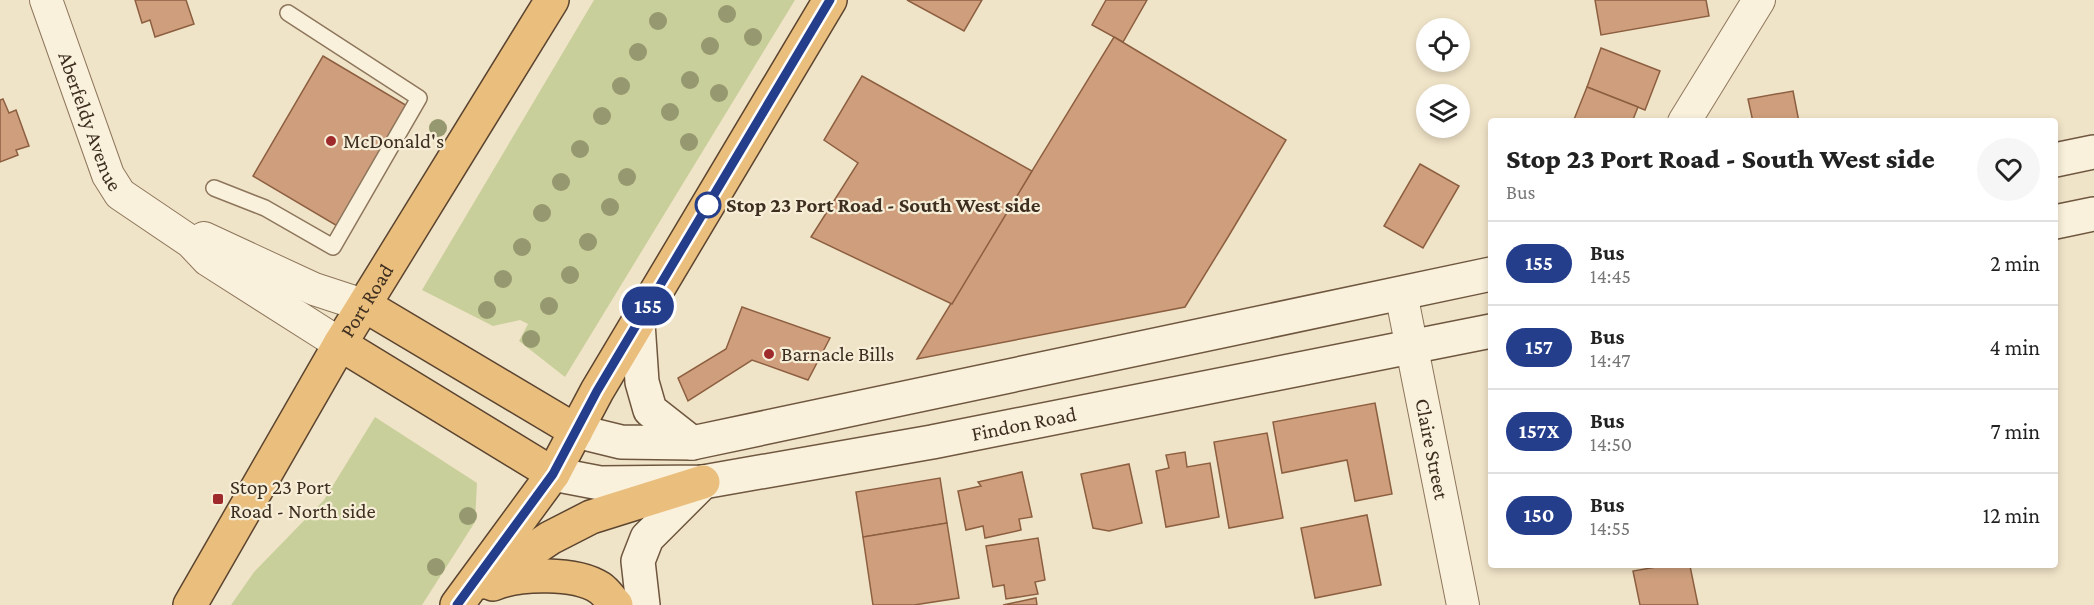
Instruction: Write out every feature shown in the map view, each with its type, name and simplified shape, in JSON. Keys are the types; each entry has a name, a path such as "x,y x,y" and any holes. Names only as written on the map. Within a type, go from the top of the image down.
{"highway":[{"name":"Port Road","path":"189,605 340,344 366,306 552,0"},
{"path":"459,602 553,474 638,323 830,0"},
{"path":"366,306 576,431"},
{"path":"340,344 553,474"},
{"path":"459,602 550,538 591,517 704,482"},
{"path":"459,602 504,579 551,574 599,587 616,605"}],"main road":[{"path":"2058,158 2094,152"},
{"path":"2058,221 2094,214"},
{"path":"576,431 621,442 692,442 1488,275"},
{"path":"638,323 642,382 650,410 692,442"},
{"name":"Findon Road","path":"553,474 621,484 704,482 932,442 1488,332"},
{"path":"643,605 638,561 647,538 704,482"}],"street":[{"name":"Aberfeldy Avenue","path":"46,0 108,175 120,194 191,242 208,260 340,344"},
{"path":"1686,118 1759,0"},
{"name":"Aberfeldy Avenue","path":"191,242 205,238 314,289 366,306"},
{"name":"Claire Street","path":"1401,293 1463,605"}],"lane":[{"path":"214,188 265,208 333,247 419,99 288,13"}],"green space":[{"path":"594,0 795,0 565,377 519,341 528,324 520,320 493,326 422,290"},
{"path":"375,417 477,483 475,522 422,605 231,605 254,572 324,500"}],"building":[{"path":"135,0 186,0 194,24 155,37 150,20 142,23"},
{"path":"907,0 982,0 964,31"},
{"path":"1106,0 1147,0 1123,42 1092,25"},
{"path":"1595,0 1706,0 1709,16 1601,35"},
{"path":"1114,37 1286,140 1228,237 1185,307 917,359"},
{"path":"1601,48 1660,71 1645,110 1587,87"},
{"name":"McDonald's","path":"323,56 409,107 339,227 253,176"},
{"path":"862,76 1032,171 952,304 811,237 858,163 824,140"},
{"path":"1587,87 1638,107 1634,118 1575,118"},
{"path":"1793,91 1798,118 1752,118 1748,99"},
{"path":"3,99 9,113 16,110 29,146 16,150 18,155 0,162 0,100"},
{"path":"1420,164 1459,186 1423,248 1384,226"},
{"name":"Barnacle Bills","path":"742,307 830,338 808,380 752,360 688,401 678,378 726,349"},
{"path":"1375,403 1392,494 1355,501 1347,460 1282,473 1273,422"},
{"path":"1267,433 1283,518 1229,528 1214,442"},
{"path":"1185,452 1187,467 1210,463 1219,517 1166,527 1156,471 1169,468 1166,455"},
{"path":"1129,464 1142,523 1109,531 1093,528 1081,474"},
{"path":"1022,472 1032,517 1019,519 1021,530 985,538 983,526 966,530 958,491 981,486 978,482"},
{"path":"940,478 947,523 863,537 856,492"},
{"path":"1367,515 1381,585 1315,598 1301,528"},
{"path":"947,523 959,598 914,605 873,605 863,537"},
{"path":"1038,538 1045,580 1035,582 1038,594 1006,599 1004,585 993,587 986,546"},
{"path":"1650,568 1690,568 1698,605 1640,605 1633,571"},
{"path":"1036,598 1037,605 1003,605"}],"bus line":[{"name":"155","path":"457,605 553,474 597,391 830,0"}],"place":[{"name":"McDonald's","path":"331,141"},
{"name":"Stop 23 Port Road - South West side","path":"708,205"},
{"name":"Barnacle Bills","path":"769,354"},
{"name":"Stop 23 Port Road - North side","path":"218,499"}]}
